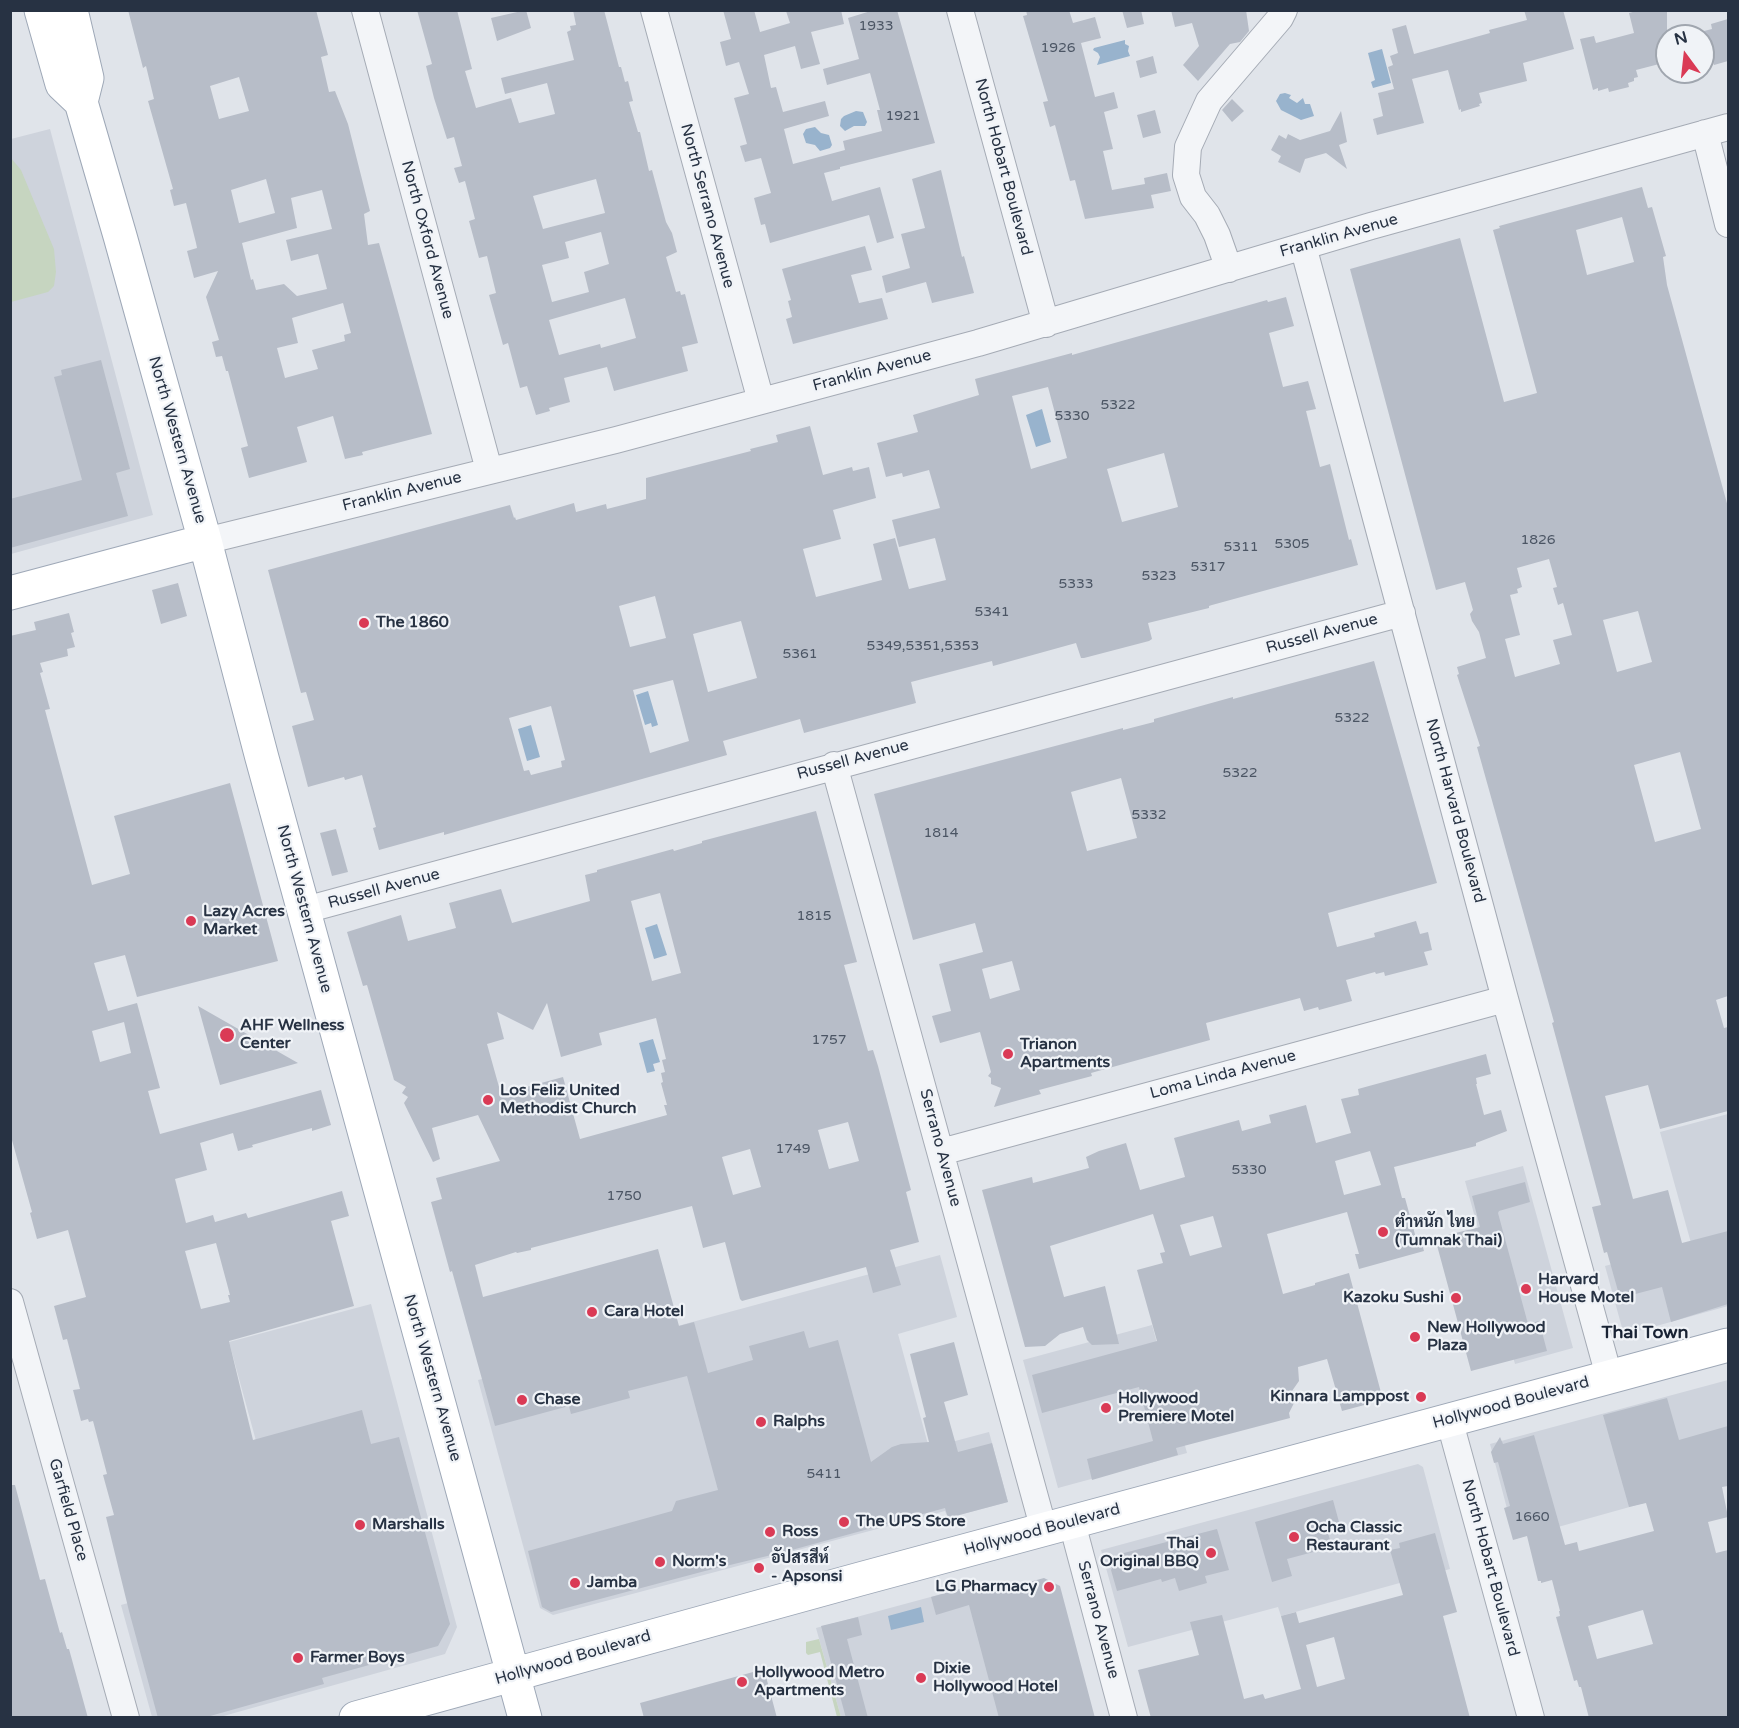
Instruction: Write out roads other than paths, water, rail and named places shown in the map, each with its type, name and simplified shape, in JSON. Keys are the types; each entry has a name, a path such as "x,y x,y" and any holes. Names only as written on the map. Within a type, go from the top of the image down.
{"main road":[{"name":"North Western Avenue","path":"41,10 62,84 81,102"},
{"name":"North Western Avenue","path":"71,10 87,78 81,102 205,541 262,758 525,1718"},
{"name":"Franklin Avenue","path":"10,593 205,541"},
{"name":"Hollywood Boulevard","path":"356,1718 1728,1345"}],"street":[{"name":"North Oxford Avenue","path":"365,10 489,470"},
{"name":"North Serrano Avenue","path":"654,10 761,402"},
{"name":"North Hobart Boulevard","path":"960,10 1046,324"},
{"path":"1229,269 1217,235 1207,215 1193,197 1186,175 1188,147 1209,100 1280,18 1284,10"},
{"name":"Franklin Avenue","path":"205,541 761,402 1046,324 1303,246 1716,130"},
{"path":"1716,130 1728,224"},
{"name":"North Harvard Boulevard","path":"1303,246 1505,999 1609,1376"},
{"name":"Russell Avenue","path":"305,910 1402,612"},
{"name":"Serrano Avenue","path":"834,765 941,1152 1058,1527 1124,1718"},
{"name":"Loma Linda Avenue","path":"941,1152 1505,999"},
{"name":"Garfield Place","path":"10,1302 126,1718"},
{"name":"North Hobart Boulevard","path":"1449,1419 1531,1718"}],"water":[{"path":"1125,40 1125,44 1129,46 1130,56 1097,65 1100,57 1093,50 1094,48"},
{"path":"1382,49 1391,83 1373,88 1371,82 1375,80 1368,53"},
{"path":"1280,94 1291,95 1289,98 1297,103 1303,98 1305,104 1310,104 1314,116 1301,120 1281,110 1276,101"},
{"path":"856,111 863,112 867,122 865,126 854,126 845,131 840,126 841,119"},
{"path":"815,127 821,133 829,135 832,145 830,148 820,151 815,145 806,143 803,134 806,129"},
{"path":"1042,409 1051,442 1036,447 1026,415"},
{"path":"648,691 658,725 652,727 651,723 645,725 636,695"},
{"path":"531,725 540,757 527,761 518,729"},
{"path":"657,924 667,955 654,959 645,928"},
{"path":"653,1039 660,1062 653,1064 655,1071 647,1073 639,1043"},
{"path":"921,1607 924,1622 891,1630 888,1616"}],"place":[{"name":"The 1860","path":"364,623"},
{"name":"Lazy Acres Market","path":"191,921"},
{"name":"AHF Wellness Center","path":"227,1035"},
{"name":"Trianon Apartments","path":"1008,1054"},
{"name":"Los Feliz United Methodist Church","path":"488,1100"},
{"name":"ตำหนัก ไทย (Tumnak Thai)","path":"1383,1232"},
{"name":"Harvard House Motel","path":"1526,1289"},
{"name":"Kazoku Sushi","path":"1456,1298"},
{"name":"Cara Hotel","path":"592,1312"},
{"name":"New Hollywood Plaza","path":"1415,1337"},
{"name":"Kinnara Lamppost","path":"1421,1397"},
{"name":"Chase","path":"522,1400"},
{"name":"Hollywood Premiere Motel","path":"1106,1408"},
{"name":"Ralphs","path":"761,1422"},
{"name":"The UPS Store","path":"844,1522"},
{"name":"Marshalls","path":"360,1525"},
{"name":"Ross","path":"770,1532"},
{"name":"Ocha Classic Restaurant","path":"1294,1537"},
{"name":"Thai Original BBQ","path":"1211,1553"},
{"name":"Norm's","path":"660,1562"},
{"name":"อัปสรสีห์ - Apsonsi","path":"759,1568"},
{"name":"Jamba","path":"575,1583"},
{"name":"LG Pharmacy","path":"1049,1587"},
{"name":"Farmer Boys","path":"298,1658"},
{"name":"Dixie Hollywood Hotel","path":"921,1678"},
{"name":"Hollywood Metro Apartments","path":"742,1682"}],"district":[{"name":"Thai Town","path":"1645,1333"}]}
